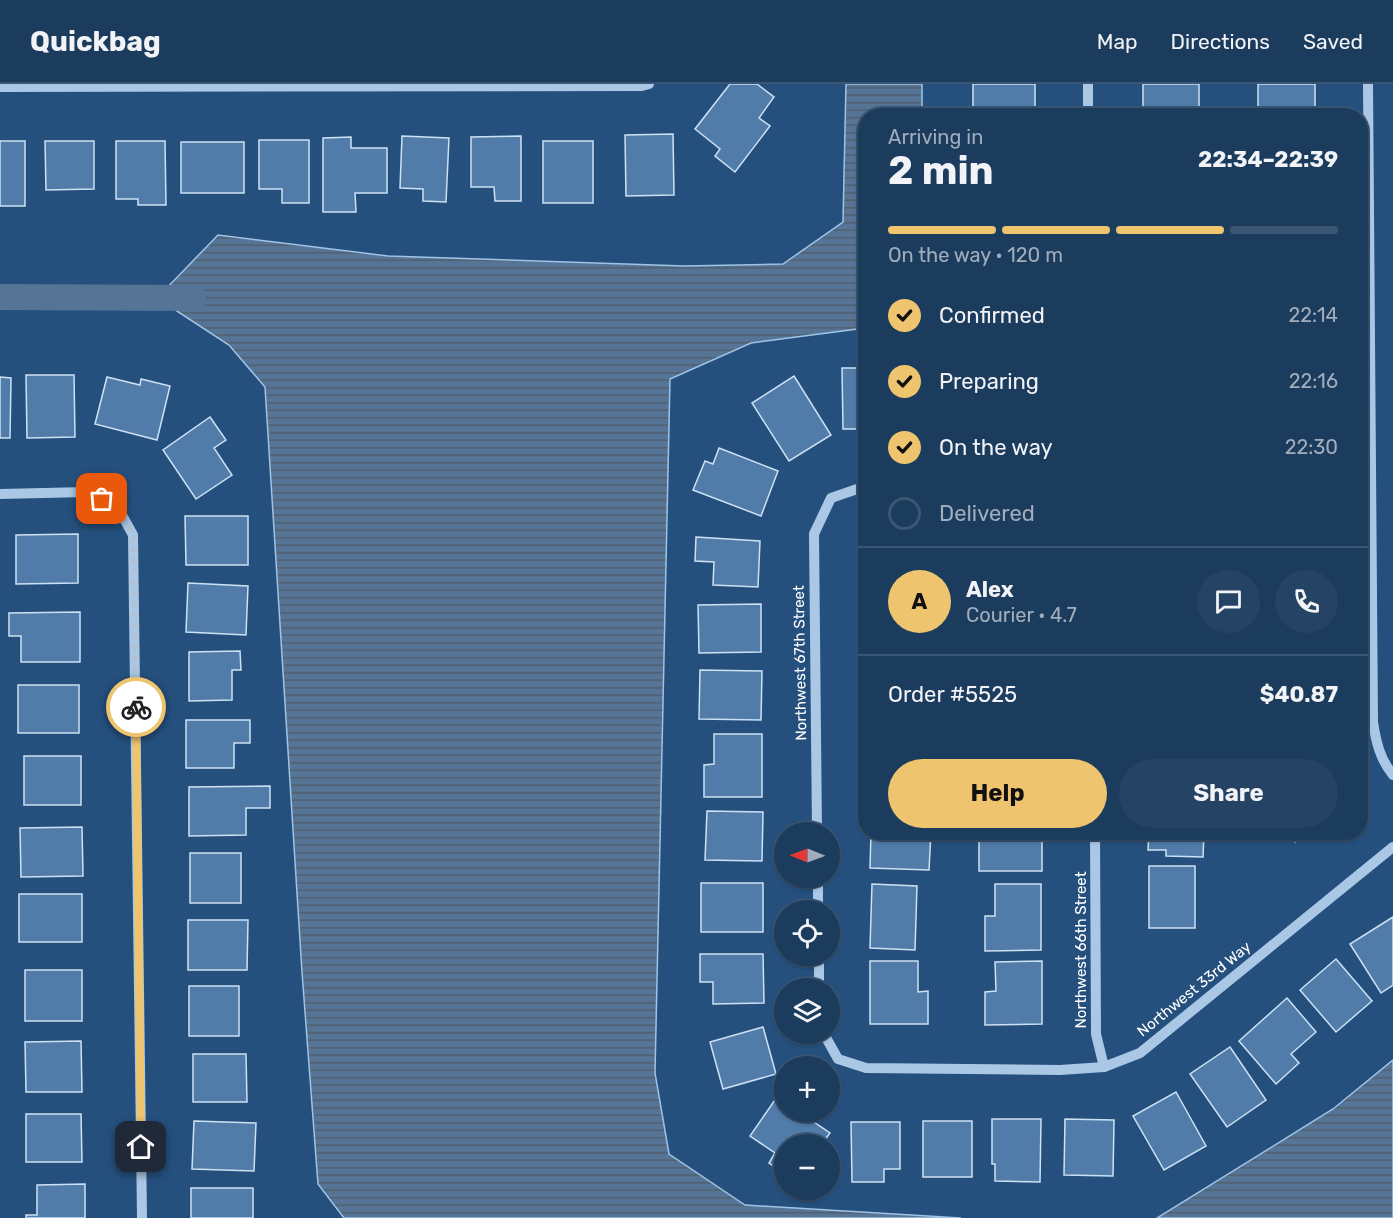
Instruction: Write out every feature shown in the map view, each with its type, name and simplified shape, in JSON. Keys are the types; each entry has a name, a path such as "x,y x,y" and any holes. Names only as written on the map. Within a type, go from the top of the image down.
{"street":[{"path":"0,87 409,84 642,86 649,84"},
{"path":"1088,84 1088,108"},
{"path":"1368,84 1373,722 1377,747 1393,775"},
{"name":"Northwest 67th Street","path":"817,822 814,534 831,498 858,489"},
{"path":"0,494 87,492 117,506 133,535 142,1218"},
{"name":"Northwest 66th Street","path":"1095,840 1096,1034 1104,1067"},
{"name":"Northwest 33rd Way","path":"830,1044 838,1059 866,1068 1060,1070 1104,1067 1140,1053 1393,847"}],"water":[{"path":"846,84 922,84 922,108 858,108 858,329 751,343 670,379 655,1073 669,1154 745,1205 961,1218 344,1218 318,1184 302,972 265,387 229,345 157,298 218,235 388,256 684,266 783,264 843,222"},
{"path":"1393,1060 1393,1218 1157,1218 1333,1109"}],"building":[{"path":"730,84 757,84 774,97 759,118 770,126 735,172 715,156 720,149 695,129"},
{"path":"973,84 1035,84 1035,108 973,108"},
{"path":"1143,84 1199,84 1199,108 1143,108"},
{"path":"1258,84 1315,84 1315,108 1258,108"},
{"path":"673,134 674,195 626,196 625,135"},
{"path":"402,136 449,138 446,202 423,201 423,189 400,188"},
{"path":"521,136 521,201 495,201 494,187 471,187 471,137"},
{"path":"351,137 351,148 387,148 387,193 355,193 356,212 323,212 323,138"},
{"path":"259,140 309,140 309,203 282,203 282,189 259,189"},
{"path":"0,141 25,141 25,206 0,206"},
{"path":"45,141 94,141 94,189 46,190"},
{"path":"116,141 165,141 166,205 138,205 138,199 116,199"},
{"path":"543,141 593,141 593,203 543,203"},
{"path":"181,142 244,142 244,193 181,193"},
{"path":"842,368 858,368 858,429 843,429"},
{"path":"26,375 74,375 75,437 27,438"},
{"path":"794,376 831,435 789,461 752,403"},
{"path":"0,377 11,378 10,438 0,438"},
{"path":"107,377 140,385 141,379 170,386 157,440 95,424"},
{"path":"210,417 226,440 214,448 232,475 196,499 163,450"},
{"path":"719,448 778,471 761,516 693,490 705,461 713,464"},
{"path":"185,516 248,516 248,565 186,565"},
{"path":"78,534 78,583 16,584 16,535"},
{"path":"696,537 760,541 758,587 713,585 714,562 695,561"},
{"path":"188,583 248,586 246,635 186,632"},
{"path":"761,604 761,652 699,653 698,605"},
{"path":"80,612 80,662 21,662 21,636 9,636 9,613"},
{"path":"240,651 241,670 232,670 232,700 189,701 189,652"},
{"path":"700,670 762,671 761,720 699,719"},
{"path":"18,685 79,685 79,733 18,733"},
{"path":"186,720 250,720 250,743 234,743 234,768 186,768"},
{"path":"714,734 762,734 762,797 704,797 704,765 714,764"},
{"path":"24,756 81,756 81,805 24,805"},
{"path":"270,786 270,808 246,808 246,835 189,836 189,787"},
{"path":"707,811 763,812 762,861 705,860"},
{"path":"82,827 83,876 21,877 20,828"},
{"path":"871,840 931,840 929,870 870,868"},
{"path":"979,840 1042,840 1042,871 979,871"},
{"path":"1149,840 1204,840 1203,857 1166,856 1166,850 1148,850"},
{"path":"190,853 241,853 241,903 190,903"},
{"path":"1149,866 1195,866 1195,928 1149,928"},
{"path":"701,883 763,883 763,932 701,932"},
{"path":"872,884 917,886 915,950 870,948"},
{"path":"995,884 1041,884 1041,950 985,951 985,916 995,916"},
{"path":"19,894 82,894 82,942 19,942"},
{"path":"1393,917 1393,985 1381,993 1350,944"},
{"path":"188,920 248,920 247,970 188,970"},
{"path":"700,954 763,954 764,1003 713,1004 713,982 700,982"},
{"path":"1336,959 1372,1001 1336,1032 1300,990"},
{"path":"870,961 918,961 918,992 928,991 928,1024 870,1024"},
{"path":"1042,961 1042,1024 985,1025 985,992 996,991 995,962"},
{"path":"25,970 82,970 82,1021 25,1021"},
{"path":"189,986 239,986 239,1036 189,1036"},
{"path":"1287,998 1316,1032 1291,1054 1299,1063 1276,1084 1239,1041"},
{"path":"763,1027 774,1075 723,1089 710,1042"},
{"path":"81,1041 82,1092 26,1092 25,1042"},
{"path":"1230,1047 1266,1100 1227,1127 1190,1074"},
{"path":"193,1054 246,1054 247,1102 193,1102"},
{"path":"1176,1092 1206,1146 1164,1170 1133,1116"},
{"path":"774,1101 774,1122 814,1122 830,1133 774,1134 774,1152 750,1136"},
{"path":"26,1114 81,1114 82,1162 26,1162"},
{"path":"992,1119 1041,1119 1040,1182 995,1181 995,1164 992,1164"},
{"path":"1065,1119 1114,1120 1113,1176 1064,1175"},
{"path":"194,1121 256,1123 254,1171 192,1169"},
{"path":"923,1121 972,1121 972,1177 923,1177"},
{"path":"851,1122 900,1122 900,1169 884,1169 884,1182 852,1182"},
{"path":"774,1155 774,1166 769,1163"},
{"path":"85,1184 85,1218 26,1218 26,1215 37,1215 37,1185"},
{"path":"191,1188 253,1188 253,1218 191,1218"}],"waterway":[{"path":"0,297 193,298"}],"way so far":[{"path":"102,499 117,506 133,535 136,707"}],"route":[{"path":"136,707 141,1147"}]}
